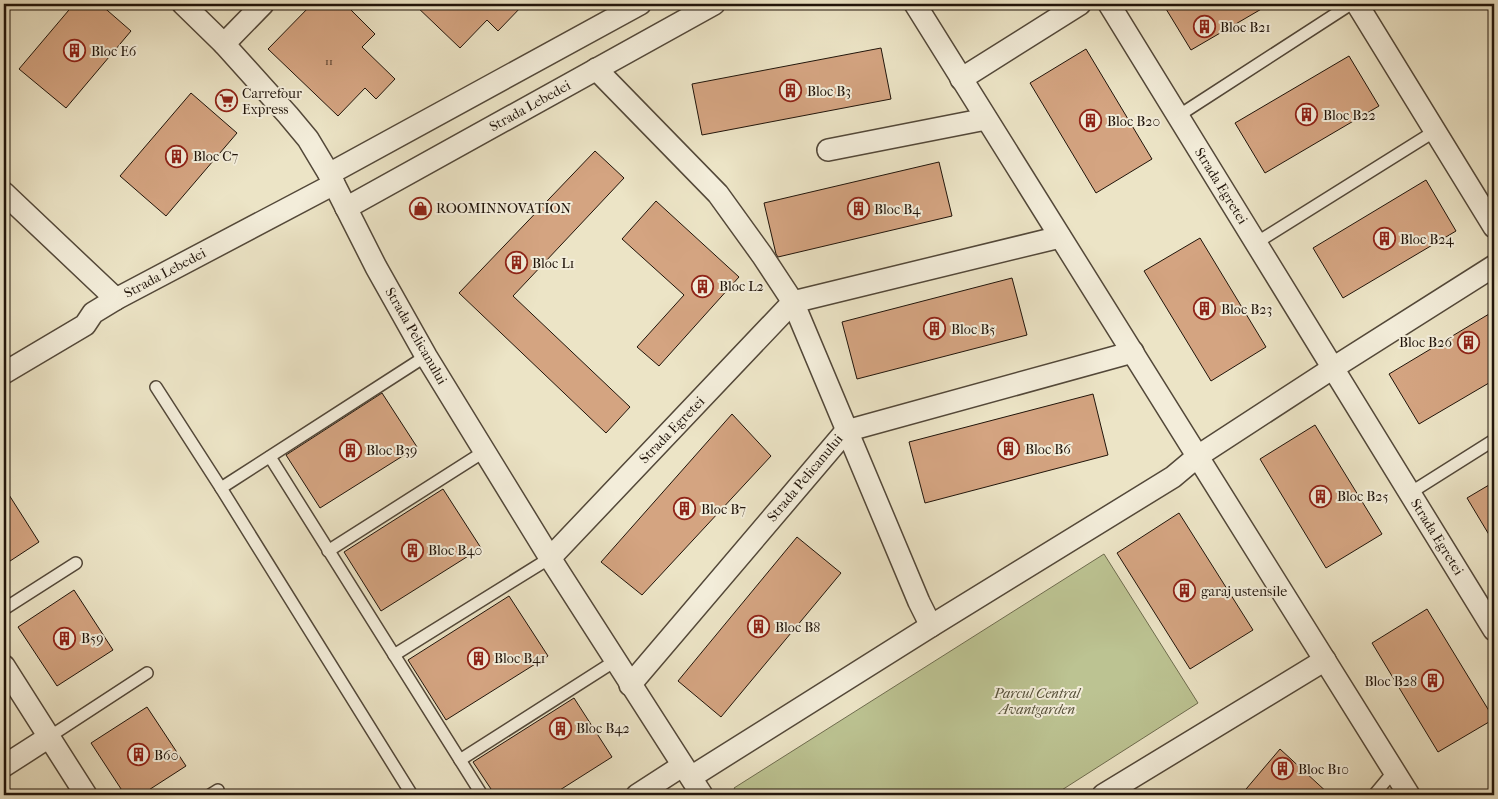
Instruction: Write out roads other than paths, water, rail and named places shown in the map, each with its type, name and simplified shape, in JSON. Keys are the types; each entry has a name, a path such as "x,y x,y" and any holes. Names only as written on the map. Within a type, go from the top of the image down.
{"street":[{"name":"Strada Pelicanului","path":"182,4 224,44 308,139 426,356 550,558 692,779"},
{"path":"224,44 263,4"},
{"name":"Strada Lebedei","path":"4,373 85,325 92,313 116,299 640,4"},
{"name":"Strada Lebedei","path":"346,208 714,4"},
{"path":"915,4 1409,795"},
{"path":"961,79 1080,4"},
{"name":"Strada Egretei","path":"1109,4 1410,493 1492,620"},
{"path":"1357,4 1494,227"},
{"path":"596,70 718,194 793,302 930,626"},
{"path":"828,150 986,119"},
{"path":"4,193 116,299"},
{"path":"793,302 1060,237"},
{"path":"637,795 692,779 930,626 1173,477 1198,456 1494,266"},
{"name":"Strada Egretei","path":"550,558 793,302"},
{"name":"Strada Pelicanului","path":"630,685 846,430 1134,352"},
{"path":"1103,795 1325,660"},
{"path":"4,666 86,795"},
{"path":"4,766 49,737"}],"lane":[{"path":"1178,116 1351,4"},
{"path":"1256,243 1435,131"},
{"path":"221,488 426,356"},
{"path":"156,387 412,795"},
{"path":"1410,493 1494,440"},
{"path":"328,551 485,451"},
{"path":"270,457 482,795"},
{"path":"394,655 550,558"},
{"path":"4,609 76,563"},
{"path":"460,760 615,661"},
{"path":"49,737 147,673"},
{"path":"1374,795 1394,771"}],"place":[{"name":"Bloc B21","path":"1204,27"},
{"name":"Bloc E6","path":"75,51"},
{"name":"Bloc B3","path":"791,91"},
{"name":"Carrefour Express","path":"226,101"},
{"name":"Bloc B22","path":"1307,115"},
{"name":"Bloc B20","path":"1091,121"},
{"name":"Bloc C7","path":"177,156"},
{"name":"ROOMINNOVATION","path":"420,208"},
{"name":"Bloc B4","path":"858,209"},
{"name":"Bloc B24","path":"1384,239"},
{"name":"Bloc L1","path":"516,263"},
{"name":"Bloc L2","path":"703,286"},
{"name":"Bloc B23","path":"1205,309"},
{"name":"Bloc B5","path":"935,329"},
{"name":"Bloc B26","path":"1468,342"},
{"name":"Bloc B6","path":"1009,449"},
{"name":"Bloc B39","path":"350,450"},
{"name":"Bloc B25","path":"1321,496"},
{"name":"Bloc B7","path":"685,509"},
{"name":"Bloc B40","path":"412,550"},
{"name":"garaj ustensile","path":"1185,591"},
{"name":"Bloc B8","path":"759,627"},
{"name":"B59","path":"65,638"},
{"name":"Bloc B41","path":"478,658"},
{"name":"Bloc B28","path":"1433,681"},
{"name":"Bloc B42","path":"560,728"},
{"name":"B60","path":"138,755"},
{"name":"Bloc B10","path":"1282,769"}],"park label":[{"name":"Parcul Central Avantgarden","path":"1037,702"}]}
